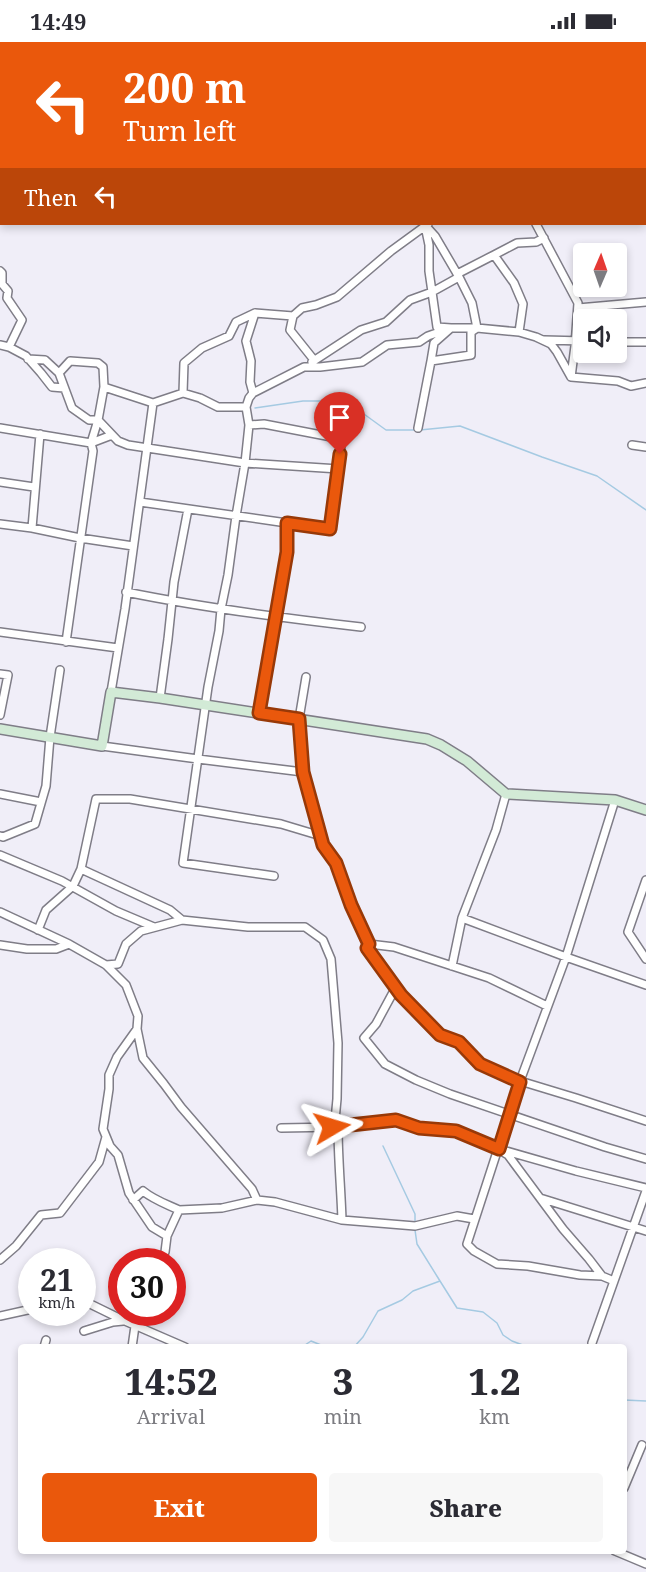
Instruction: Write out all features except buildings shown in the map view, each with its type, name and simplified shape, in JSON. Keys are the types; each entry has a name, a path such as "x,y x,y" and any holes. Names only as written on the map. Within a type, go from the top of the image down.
{"street":[{"path":"314,360 290,330 293,316 302,308 337,297 425,225"},
{"path":"426,225 429,271 437,327 519,332 536,337 551,344 571,377"},
{"path":"427,225 458,275 472,303 477,328"},
{"path":"537,225 578,303 578,308 646,302"},
{"path":"274,876 183,863 208,687 245,463 249,425 246,408 249,398 253,393 304,367 361,330 387,322 410,300 432,292 517,243 536,243 544,238"},
{"path":"495,255 514,283 523,304 519,332"},
{"path":"0,271 2,284 8,291 7,298 22,320 9,347"},
{"path":"183,393 184,363 202,348 229,336 236,322 255,313 293,316"},
{"path":"253,393 250,382 251,361 246,341 255,313"},
{"path":"418,428 434,343 451,328"},
{"path":"304,367 362,362 387,345 419,342 428,336 451,328"},
{"path":"431,361 471,355 471,332 477,328"},
{"path":"543,340 573,341"},
{"path":"627,342 646,342"},
{"path":"0,345 9,347 28,359 52,387 64,388"},
{"path":"28,359 45,360 58,373 72,408 89,420 98,420 118,441 128,445 245,463 339,469"},
{"path":"58,373 70,361 98,363 103,367 105,387 91,443 92,465 66,642"},
{"path":"571,377 574,363"},
{"path":"571,377 618,381 631,386 646,383"},
{"path":"105,387 153,403 183,393 218,407 246,408"},
{"path":"102,746 153,403"},
{"path":"140,502 330,529 342,439 264,424 249,425"},
{"path":"0,428 91,443 112,435"},
{"path":"32,528 40,434"},
{"path":"632,445 646,447"},
{"path":"0,482 34,488"},
{"path":"160,698 174,582 188,509"},
{"path":"259,713 287,552 287,523"},
{"path":"0,524 133,546"},
{"path":"126,592 172,602 274,618 361,627"},
{"path":"0,632 118,648"},
{"path":"0,836 3,837 35,824 46,786 50,737 60,670"},
{"path":"0,674 8,675 0,715"},
{"path":"306,677 299,719 303,772 323,845 336,863 351,905 369,944 367,948 401,995 440,1035 459,1042 480,1064 520,1082 646,1121"},
{"path":"111,692 427,740 441,745 467,761 506,794 615,800 646,810"},
{"path":"0,729 102,746 303,772"},
{"path":"452,966 462,918 496,830 506,794"},
{"path":"0,795 41,802"},
{"path":"38,930 46,910 73,886 81,869 96,800 130,799 281,825 321,836"},
{"path":"614,1281 602,1276 497,1264 474,1251 467,1244 520,1082 566,957 615,800"},
{"path":"0,855 73,886 116,911 154,927"},
{"path":"81,869 170,910 182,921"},
{"path":"646,880 628,932 646,959"},
{"path":"0,912 69,944 106,965 126,985 138,1016 137,1029 143,1058 181,1107 252,1189 257,1200"},
{"path":"462,918 646,985"},
{"path":"106,965 118,964 126,944 141,931 182,921 248,927 305,927 323,940 331,959 338,1043 334,1120 342,1220"},
{"path":"0,945 27,949 56,949 69,944"},
{"path":"369,944 394,947 489,978 547,1006"},
{"path":"396,987 376,1024 364,1038 385,1064 450,1094 646,1159"},
{"path":"137,1029 117,1057 109,1075 103,1129 110,1146 118,1155 133,1200 152,1227 167,1236"},
{"path":"281,1128 335,1127 396,1120 419,1128 456,1131 499,1149 646,1190 592,1343"},
{"path":"0,1260 16,1246 41,1215 60,1213 99,1161 106,1137"},
{"path":"499,1149 508,1155 563,1229 602,1276"},
{"path":"133,1200 143,1191 153,1199 178,1210 222,1208 257,1200 275,1202 342,1220 415,1226 457,1216 474,1219"},
{"path":"540,1198 646,1231"},
{"path":"166,1248 167,1236 178,1210"},
{"path":"0,1316 18,1312"},
{"path":"84,1331 108,1323"},
{"path":"132,1344 135,1326 178,1344"},
{"path":"627,1481 642,1445"},
{"path":"622,1554 646,1564"}],"waterway":[{"path":"255,408 303,401 346,401 386,430 415,430"},
{"path":"420,430 460,426 597,476 646,510"},
{"path":"383,1146 415,1214 415,1222"},
{"path":"415,1230 417,1244 440,1281"},
{"path":"357,1344 378,1311 402,1300 413,1291 440,1281 457,1308 483,1312 497,1323 503,1335 520,1344"},
{"path":"306,1344 311,1341 318,1344"},
{"path":"627,1400 646,1401"}],"route":[{"path":"332,1127 396,1120 419,1128 456,1131 499,1149 520,1082 480,1064 459,1042 440,1035 401,995 367,948 369,944 351,905 336,863 323,845 303,772 299,719 259,713 287,552 287,523 330,529 340,454"}]}
